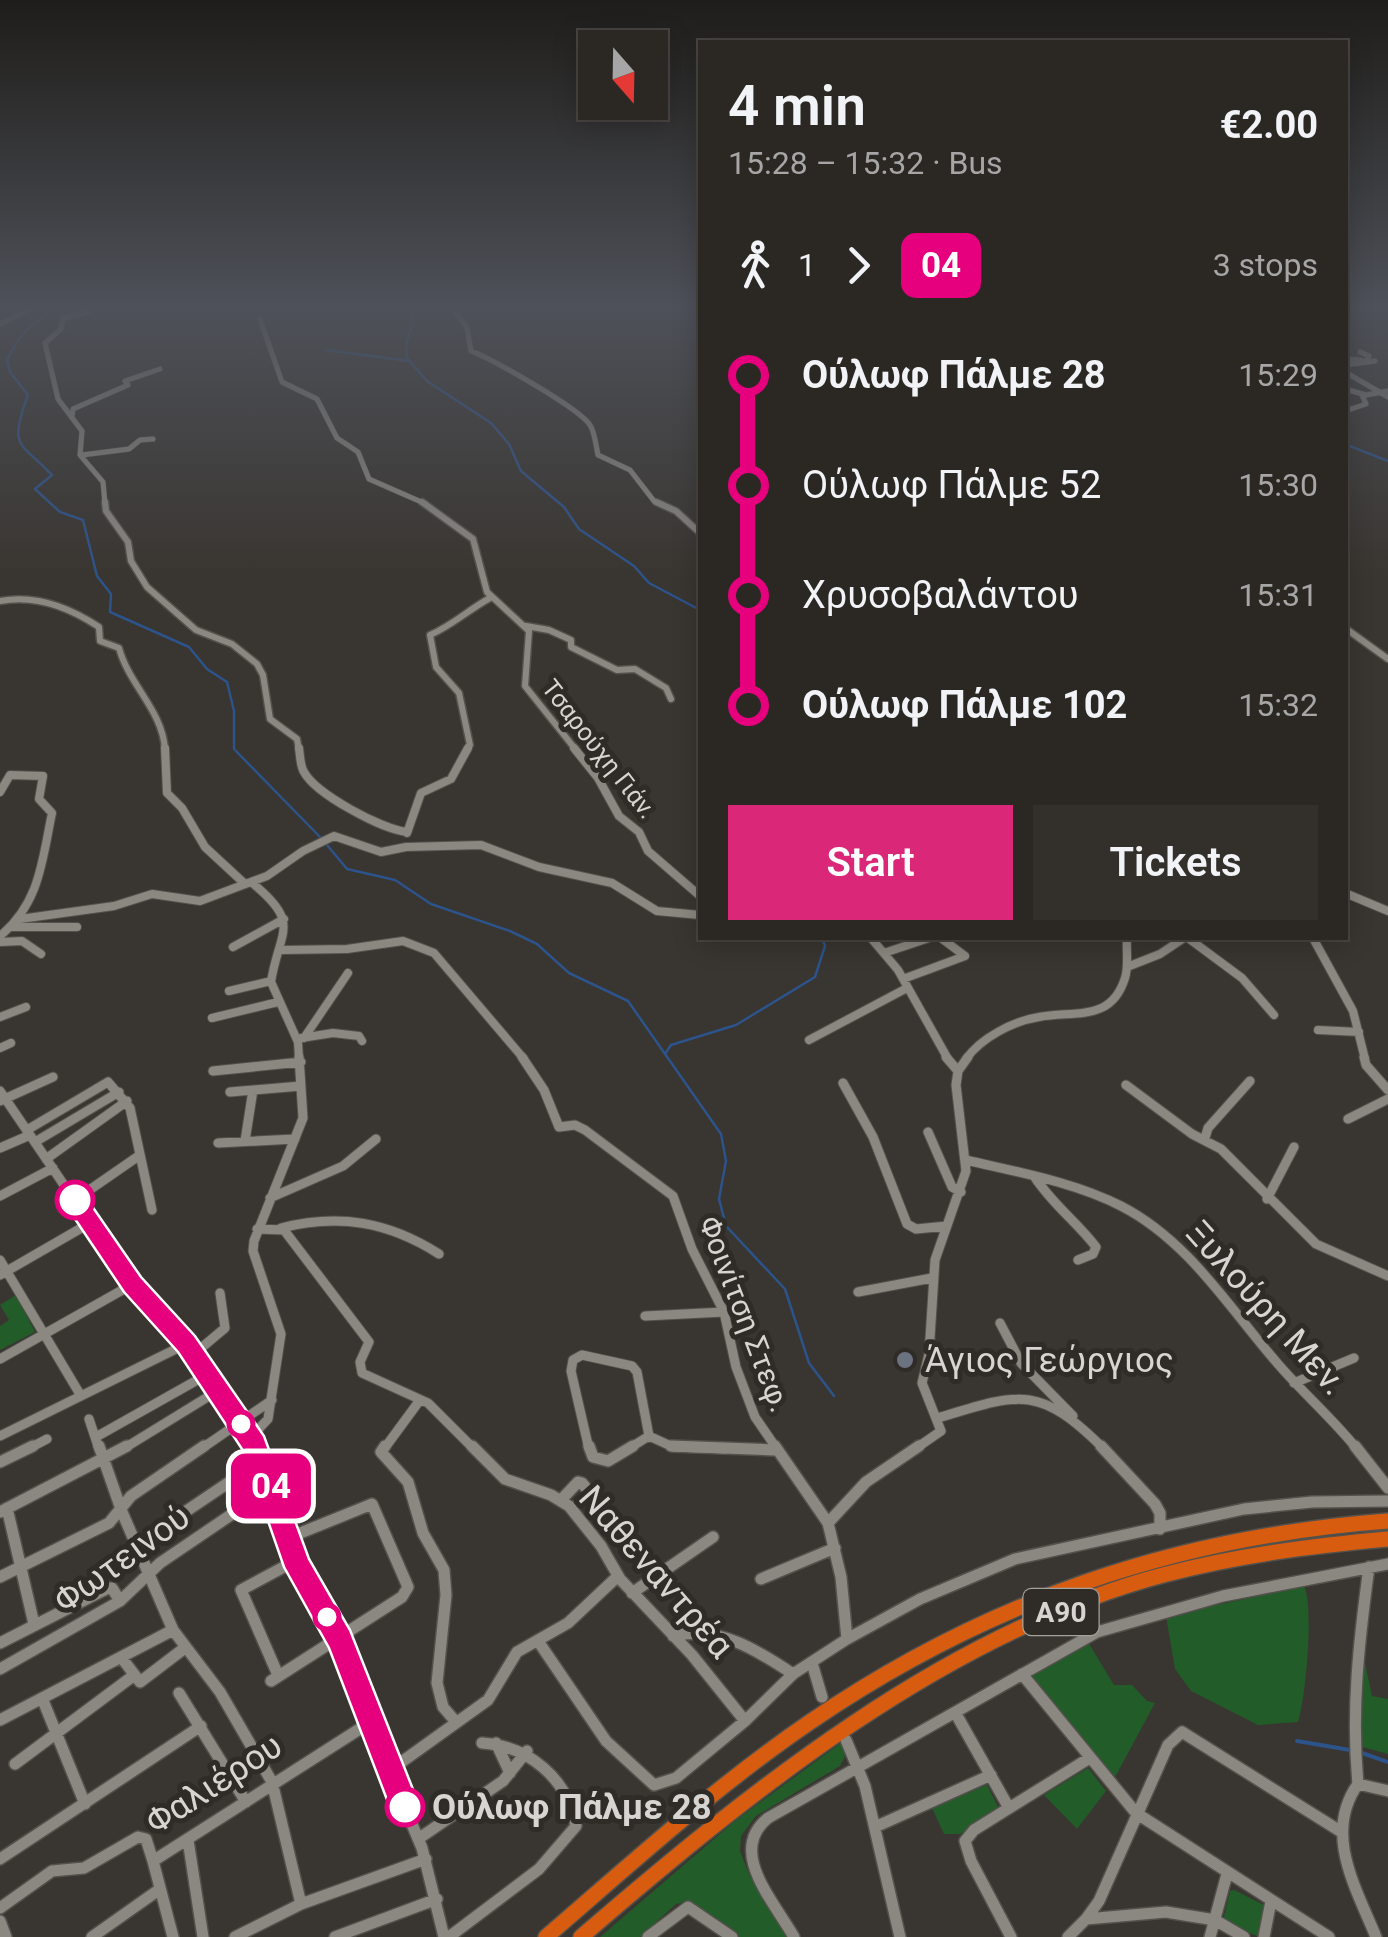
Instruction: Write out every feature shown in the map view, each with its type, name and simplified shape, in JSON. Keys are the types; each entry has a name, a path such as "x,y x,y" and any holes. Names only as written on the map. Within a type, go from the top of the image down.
{"highway":[{"name":"Α90","path":"546,1937 692,1813 812,1720 986,1622 1053,1593 1172,1553 1258,1535 1388,1521"},
{"name":"Α90","path":"581,1937 734,1808 826,1740 896,1694 994,1641 1093,1599 1182,1572 1268,1554 1388,1540"}],"street":[{"path":"59,398 83,430 86,440 80,455"},
{"path":"72,416 76,407 95,398"},
{"path":"314,398 337,438 358,452 369,478 418,499 473,539 478,549 475,563 490,598 517,613 526,626 563,634 571,647 588,659 617,670 636,670 666,688 672,699"},
{"path":"553,398 591,426 598,455 630,470 654,501 676,511 698,531"},
{"path":"80,455 129,448 140,440 153,439"},
{"path":"80,455 103,482 106,511 128,542 131,561 147,588 196,630 232,644 259,666 269,716 276,726 297,739 304,773 368,821 408,832"},
{"path":"0,601 21,596 81,613 98,627 100,641 120,650 126,672 164,731 166,791 182,808 203,845 278,904 284,919 282,950 271,981 278,1002 300,1038 303,1118 257,1229 253,1251 280,1327 267,1422 250,1438"},
{"path":"406,847 421,794 449,780 470,745 458,691 436,667 430,635 456,623 466,610 490,598"},
{"name":"Τσαρούχη Γιάν.","path":"526,626 530,636 522,674 525,686 607,791 619,816 640,832 648,851 698,894"},
{"path":"1348,630 1388,659"},
{"path":"0,792 10,775 42,776 40,800 52,814 42,848 40,887 20,919 0,939"},
{"path":"20,919 114,906 148,895 196,902 248,883 329,838 379,852 406,847 484,846 534,866 612,882 656,910 698,915"},
{"path":"1348,894 1388,911"},
{"path":"233,947 284,919"},
{"path":"12,927 76,927"},
{"path":"0,939 22,940 40,954"},
{"path":"873,940 905,984 949,1064 958,1070"},
{"path":"884,953 923,940"},
{"path":"809,1040 905,984 965,956 944,940"},
{"path":"828,1522 866,1482 940,1432 938,1418 922,1386 937,1250 961,1192 966,1160 956,1085 958,1070 978,1044 1024,1020 1102,1010 1121,986 1127,967 1127,940"},
{"path":"1127,967 1183,940"},
{"path":"1189,940 1242,978 1274,1015"},
{"path":"1314,940 1352,1006 1366,1064 1388,1090"},
{"name":"Φοινίτση Στεφ.","path":"282,950 348,949 403,941 440,957 517,1049 546,1094 558,1127 573,1125 585,1130 670,1192 693,1253 724,1312 745,1394 774,1450 828,1522 847,1639"},
{"path":"300,1038 348,973"},
{"path":"229,991 271,981"},
{"path":"212,1018 278,1002"},
{"path":"0,1017 26,1007"},
{"path":"1318,1030 1359,1032"},
{"path":"300,1038 335,1033 359,1036 362,1041"},
{"path":"0,1048 11,1043"},
{"path":"213,1071 300,1062"},
{"path":"54,1077 2,1097 132,1284 208,1374 262,1460 296,1561 340,1640 369,1723 426,1859 447,1937 517,1888 575,1830 567,1799 546,1766 527,1751 488,1743 510,1773"},
{"path":"1205,1138 1208,1128 1250,1080"},
{"path":"31,1136 108,1082 127,1102 152,1210"},
{"path":"842,1083 873,1137 908,1224 916,1229 947,1226"},
{"path":"1126,1085 1230,1157 1267,1199 1316,1244 1388,1276"},
{"path":"230,1092 301,1086"},
{"path":"246,1141 253,1090"},
{"path":"0,1148 119,1092"},
{"path":"1348,1120 1388,1100"},
{"path":"0,1196 50,1164 127,1102"},
{"path":"928,1132 950,1184 961,1192"},
{"path":"218,1143 296,1138"},
{"path":"270,1198 339,1168 376,1138"},
{"path":"1267,1199 1294,1147"},
{"path":"75,1200 140,1156"},
{"name":"Ξυλούρη Μεν.","path":"966,1160 1034,1176 1126,1207 1159,1230 1203,1270 1226,1305 1294,1383 1350,1439 1388,1488"},
{"path":"1034,1176 1054,1206 1074,1219 1096,1246 1094,1253 1078,1260"},
{"path":"257,1229 354,1218 411,1237 440,1254"},
{"path":"4,1273 90,1223"},
{"name":"Ναθεναντρέα","path":"281,1228 366,1336 369,1344 360,1362 362,1373 420,1400 501,1477 562,1500 589,1529 632,1593 745,1721"},
{"path":"0,1260 4,1273 82,1396"},
{"path":"858,1292 932,1278"},
{"path":"0,1359 132,1284"},
{"path":"0,1436 190,1349 225,1328 220,1294"},
{"path":"645,1316 724,1312"},
{"path":"1000,1323 1014,1357 1155,1504 1160,1513 1160,1529"},
{"path":"576,1356 635,1368 649,1436 616,1458 593,1457 572,1374 576,1356"},
{"path":"1294,1383 1354,1358"},
{"path":"96,1437 208,1374"},
{"path":"34,1624 4,1510 104,1460 218,1390"},
{"path":"938,1418 1020,1396 1051,1407 1078,1425"},
{"path":"0,1577 96,1530 122,1512 131,1496 272,1400"},
{"path":"420,1400 381,1452 408,1482 422,1533 444,1570 445,1604 437,1686 443,1706 456,1722"},
{"path":"89,1418 122,1512 173,1630 220,1692 272,1782 301,1904"},
{"path":"649,1436 673,1447 774,1450"},
{"path":"0,1462 48,1439"},
{"name":"Φωτεινού","path":"170,1522 262,1460"},
{"path":"562,1500 578,1482 582,1483 628,1541"},
{"name":"Φωτεινού","path":"0,1669 120,1601 150,1572 272,1488"},
{"path":"538,1641 579,1705 637,1773 654,1785 676,1778 794,1674 847,1639 920,1599 1015,1559 1244,1509 1312,1502 1388,1501"},
{"path":"288,1538 372,1504 408,1584 402,1598 274,1678 241,1590 296,1561"},
{"path":"632,1593 713,1537"},
{"path":"761,1579 834,1548"},
{"path":"794,1937 751,1861 750,1836 768,1818 1082,1640 1131,1619 1223,1596 1388,1564"},
{"path":"1369,1568 1355,1668 1353,1739 1358,1784 1345,1805 1340,1831 1376,1937"},
{"path":"389,1771 488,1700 514,1655 568,1623 618,1576"},
{"path":"0,1642 106,1588 112,1588 120,1601"},
{"path":"0,1720 173,1630"},
{"path":"673,1636 686,1632 715,1635 794,1674"},
{"path":"121,1656 138,1682 146,1680 186,1647"},
{"path":"812,1663 822,1697"},
{"path":"1022,1674 1136,1813 1329,1937"},
{"path":"15,1764 133,1676"},
{"path":"179,1693 246,1802"},
{"path":"42,1698 85,1804"},
{"path":"956,1714 1009,1808"},
{"name":"Φαλιέρου","path":"0,1908 52,1871 84,1868 138,1837 146,1838 152,1861 369,1723"},
{"path":"0,1859 201,1726"},
{"path":"1068,1937 1099,1901 1168,1745 1182,1732 1340,1831"},
{"path":"846,1740 859,1766 900,1937"},
{"path":"418,1839 510,1773 527,1751"},
{"path":"1011,1937 965,1844 974,1830 1088,1759"},
{"path":"875,1828 991,1776"},
{"path":"1358,1784 1373,1784 1388,1791"},
{"path":"188,1840 203,1937"},
{"path":"235,1937 301,1904 426,1859"},
{"path":"152,1861 173,1937"},
{"path":"1210,1937 1227,1874"},
{"path":"92,1937 160,1889"},
{"path":"335,1937 436,1898"},
{"path":"1264,1937 1271,1901"},
{"path":"648,1937 685,1907 693,1908 732,1937"},
{"path":"1086,1920 1166,1912 1215,1920 1244,1937"},
{"path":"0,1921 6,1937"}],"green space":[{"path":"16,1295 35,1332 0,1350 0,1326 9,1320 0,1305"},
{"path":"1304,1586 1308,1652 1298,1722 1258,1725 1191,1691 1175,1669 1166,1616"},
{"path":"1088,1642 1114,1685 1132,1685 1147,1701 1155,1703 1113,1781 1032,1676"},
{"path":"1362,1649 1372,1696 1388,1699 1388,1754 1359,1746"},
{"path":"842,1742 845,1756 840,1766 756,1816 741,1836 740,1851 749,1874 787,1937 738,1937 686,1902 676,1904 640,1937 600,1937 735,1821"},
{"path":"1088,1768 1106,1791 1077,1829 1044,1795"},
{"path":"987,1785 999,1809 960,1834 944,1834 932,1808"},
{"path":"1230,1891 1266,1906 1259,1937 1223,1921"}],"waterway":[{"path":"27,398 19,426 20,442 52,475 35,489 60,512 83,520 97,576 111,594 110,612 189,647 207,669 227,682 234,711 234,749 322,839"},
{"path":"454,398 491,423 509,444 521,471 564,507 579,529 634,566 649,583 698,609"},
{"path":"1348,445 1388,461"},
{"path":"327,845 347,869 395,880 431,904 537,944 569,973 628,1001 665,1054"},
{"path":"665,1054 671,1045 736,1025 815,977 825,946 823,940"},
{"path":"665,1054 721,1134 726,1161 719,1199 726,1226 785,1289 809,1363 834,1396"},
{"path":"1297,1741 1350,1750"},
{"path":"1362,1753 1388,1762"}],"bus line":[{"name":"04","path":"75,1200 132,1284 186,1344 255,1445 298,1567 340,1640 369,1723 405,1807"}],"place":[{"name":"Άγιος Γεώργιος","path":"905,1360"},
{"name":"Ούλωφ Πάλμε 28","path":"405,1807"}]}
